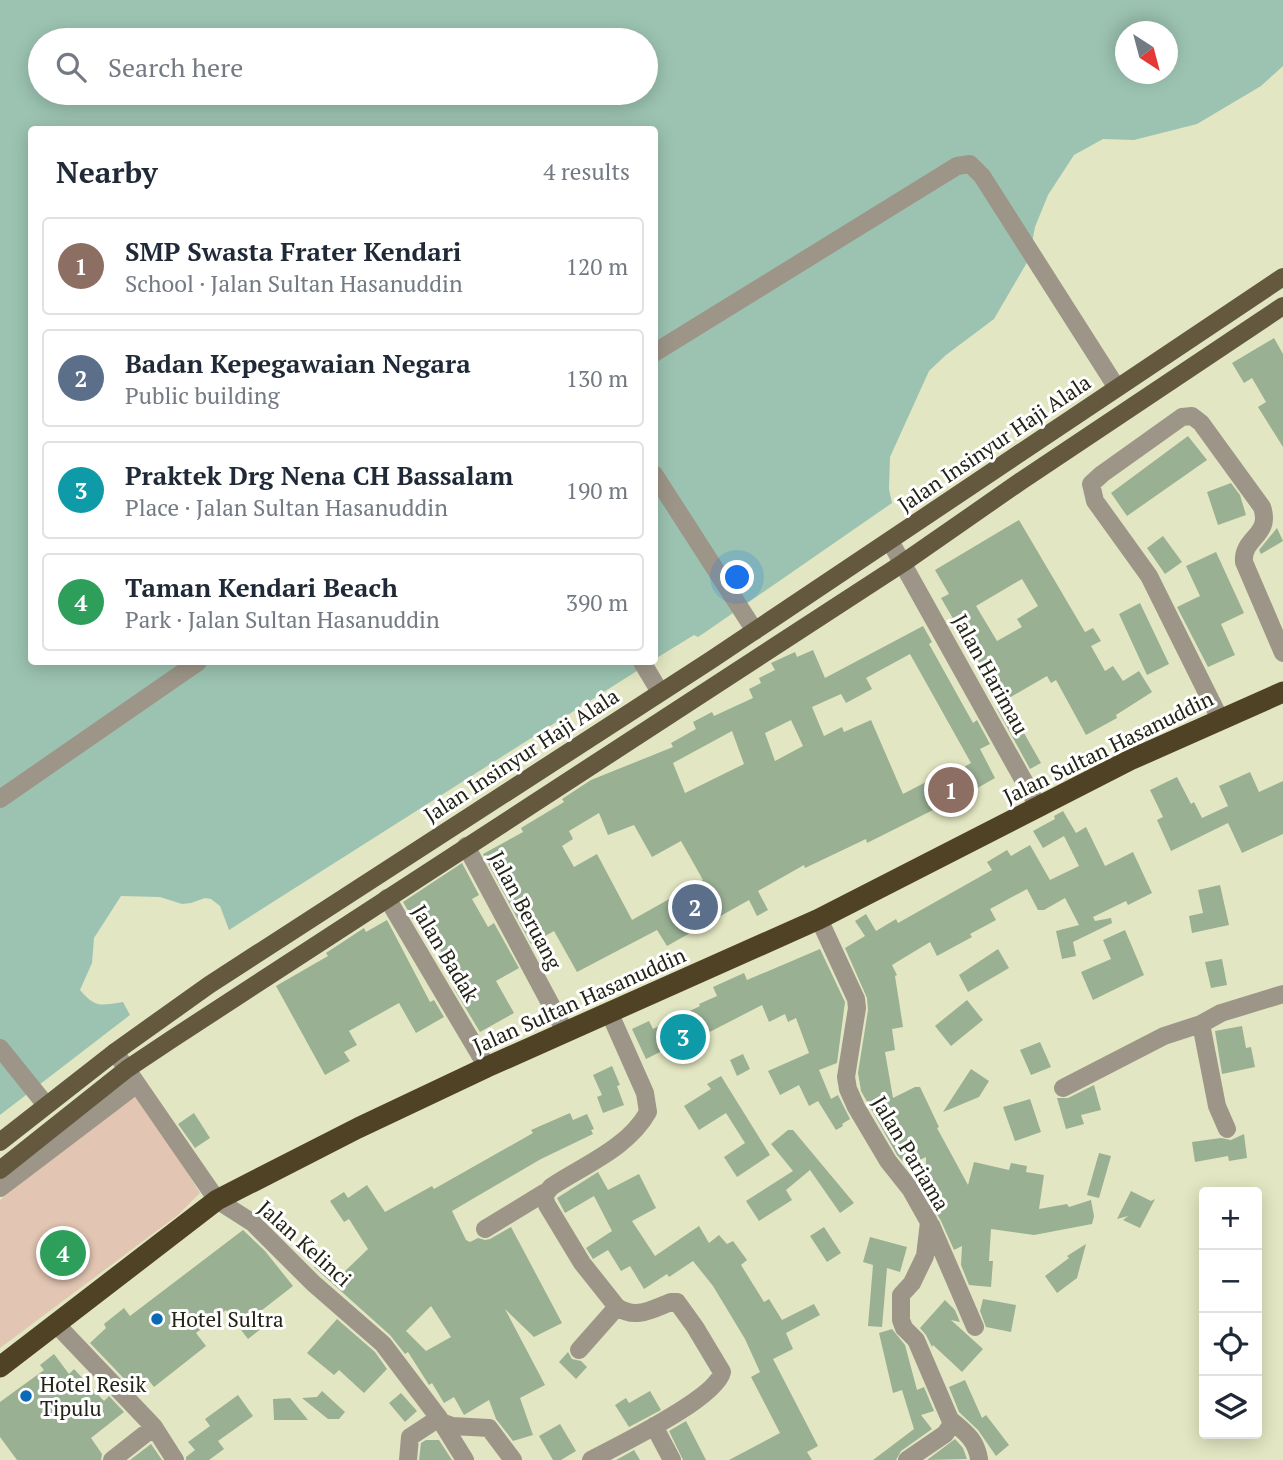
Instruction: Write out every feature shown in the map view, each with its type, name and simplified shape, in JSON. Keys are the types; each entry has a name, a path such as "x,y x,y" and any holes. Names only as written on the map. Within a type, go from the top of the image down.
{"highway":[{"name":"Jalan Sultan Hasanuddin","path":"0,1367 217,1200 486,1067 819,919 1130,760 1283,692"}],"main road":[{"name":"Jalan Insinyur Haji Alala","path":"0,1142 115,1052 209,985 755,631 1275,282"},
{"path":"0,1170 387,898 904,563 1021,481 1282,309"}],"street":[{"name":"Jalan Insinyur Haji Alala","path":"658,351 957,166 970,164 982,176 1117,388"},
{"path":"1275,282 1282,309"},
{"path":"1220,719 1166,606 1149,576 1095,501 1091,491 1091,484 1102,474 1182,417 1192,416 1201,423 1262,507 1265,517 1262,528 1246,548 1243,557 1283,653"},
{"path":"658,480 755,631"},
{"name":"Jalan Harimau","path":"890,541 1040,808"},
{"path":"0,799 194,665"},
{"path":"646,666 660,692"},
{"name":"Jalan Beruang","path":"466,846 566,1033"},
{"name":"Jalan Badak","path":"387,898 486,1067"},
{"name":"Jalan Pariama","path":"819,919 856,999 857,1008 846,1077 848,1089 888,1161 911,1190 929,1222 925,1256 912,1283 901,1295 900,1314 904,1328 916,1340 952,1420 972,1438 979,1459"},
{"path":"1063,1088 1164,1036 1201,1024 1221,1013 1283,994"},
{"path":"485,1229 624,1140 639,1126 648,1112 645,1093 610,1014"},
{"path":"1201,1024 1217,1106 1227,1129"},
{"path":"0,1048 46,1105"},
{"name":"Jalan Kelinci","path":"115,1052 217,1200 253,1223 313,1283 383,1344 462,1453"},
{"path":"0,1188 132,1077"},
{"path":"544,1193 547,1205 582,1263 617,1307 636,1315 677,1302 720,1366 721,1376 716,1384 687,1407 591,1460"},
{"path":"929,1222 975,1327"},
{"path":"579,1350 617,1307"},
{"path":"55,1323 154,1427 175,1460"},
{"path":"408,1460 410,1437 440,1420 452,1426 489,1428 513,1460"},
{"path":"907,1460 949,1431 952,1420"},
{"path":"654,1426 672,1460"},
{"path":"112,1460 154,1427"}],"shaded area":[{"path":"0,0 1283,0 1283,66 1261,86 1197,124 1134,140 1103,139 1074,155 1048,195 1035,227 1029,259 994,319 929,371 890,457 889,489 892,503 698,637 694,635 658,657 658,126 28,126 28,665 646,665 229,930 220,906 211,899 182,904 160,897 121,896 94,938 92,963 80,990 95,1003 123,1002 130,1015 0,1115"},
{"path":"135,1089 200,1193 178,1215 0,1348 0,1200"}],"building":[{"path":"1274,338 1283,354 1283,447 1258,407 1266,402 1252,378 1244,383 1232,363"},
{"path":"1188,436 1207,460 1127,516 1111,493"},
{"path":"1231,483 1240,495 1246,515 1218,525 1207,492"},
{"path":"1019,520 1085,632 1093,628 1101,641 1091,646 1105,671 1113,666 1123,681 1139,671 1152,692 1116,715 1117,718 1086,735 1056,680 1051,683 1047,676 1002,702 941,598 949,594 935,570","holes":["1022,579 1038,606 1017,619 1022,627 997,641 976,606"]},
{"path":"1277,528 1283,541 1261,554 1259,550"},
{"path":"1163,536 1182,562 1165,574 1147,548"},
{"path":"1216,552 1244,613 1221,624 1235,655 1208,667 1177,607 1200,596 1186,566"},
{"path":"1140,603 1169,664 1147,675 1119,614"},
{"path":"923,626 932,642 929,644 973,723 977,720 990,744 980,749 995,778 942,808 941,806 867,843 866,839 805,868 804,865 758,891 768,910 757,916 749,900 667,946 657,930 577,972 554,931 531,944 483,854 523,832 521,828 564,802 562,799 591,780 673,747 671,743 696,729 693,722 712,712 714,716 753,698 749,689 761,683 759,678 775,670 771,663 795,652 797,657 813,650 825,678","holes":["910,654 971,763 962,768 964,771 929,789 926,782 903,794 871,720 844,732 842,727 824,736 812,707 841,694 846,703 872,689 866,678","791,720 803,746 775,761 765,733","732,731 744,764 685,793 673,763","599,813 608,835 634,825 652,857 681,841 703,880 632,920 597,854 574,867 562,846 573,839 569,831"]},
{"path":"1007,703 1041,763 1030,769 997,709"},
{"path":"1250,772 1259,792 1283,781 1283,834 1242,853 1228,823 1171,851 1157,820 1163,817 1150,790 1177,777 1191,804 1194,802 1202,818 1228,806 1219,786"},
{"path":"1063,811 1076,833 1086,827 1105,866 1133,852 1152,893 1128,905 1126,901 1093,917 1095,921 1111,918 1112,923 1073,942 1076,956 1062,959 1056,931 1079,925 1065,898 1044,910 1038,910 1027,889 990,909 996,920 970,934 972,937 937,956 930,942 892,965 897,975 895,976 903,1027 892,1029 895,1050 885,1052 893,1098 920,1087 939,1127 937,1128 968,1185 974,1162 1009,1170 1011,1163 1027,1166 1026,1172 1044,1175 1039,1209 1067,1204 1069,1207 1091,1200 1094,1216 1092,1224 1034,1235 991,1229 991,1287 969,1285 961,1265 962,1246 954,1250 926,1194 926,1157 907,1166 897,1155 861,1091 858,1073 868,1010 867,998 845,948 865,936 855,921 866,914 876,931 896,919 898,923 992,870 987,862 1007,850 1011,856 1030,845 1050,880 1079,866 1064,836 1043,848 1033,831 1055,819 1054,816"},
{"path":"462,863 479,895 472,899 488,927 494,923 519,968 496,981 514,1013 480,1032 454,989 460,985 440,950 437,951 421,924 417,926 403,902"},
{"path":"1220,885 1229,925 1192,933 1189,916 1203,913 1198,890"},
{"path":"387,920 430,1002 434,1000 444,1017 416,1033 399,1003 349,1031 357,1045 344,1052 350,1061 325,1075 276,986 328,956 326,953 364,928 366,932"},
{"path":"1125,930 1144,975 1093,1000 1081,972 1111,959 1103,940"},
{"path":"820,949 845,1002 837,1063 819,1070 831,1099 838,1095 850,1119 842,1124 843,1126 836,1130 818,1101 809,1106 799,1085 780,1095 768,1071 809,1053 796,1018 788,1022 785,1014 769,1022 762,1005 698,1038 703,1050 679,1061 672,1046 646,1059 632,1029 649,1021 653,1029 717,996 713,987 744,973 747,980"},
{"path":"998,949 1009,968 968,992 959,975"},
{"path":"1222,959 1227,985 1211,988 1205,962"},
{"path":"967,1000 983,1020 951,1046 935,1026"},
{"path":"1242,1026 1246,1048 1251,1047 1255,1067 1222,1074 1215,1031"},
{"path":"1040,1042 1051,1067 1031,1075 1020,1050"},
{"path":"743,1054 750,1069 737,1076 730,1060"},
{"path":"612,1066 624,1105 603,1113 597,1097 602,1095 593,1075"},
{"path":"971,1069 989,1081 979,1097 943,1112"},
{"path":"721,1076 770,1155 737,1177 724,1157 745,1143 726,1113 699,1130 684,1106 711,1089 707,1084"},
{"path":"1094,1085 1101,1110 1081,1115 1084,1124 1066,1129 1057,1098 1068,1098"},
{"path":"1030,1099 1041,1132 1015,1141 1003,1107"},
{"path":"194,1113 210,1138 195,1148 178,1124"},
{"path":"570,1113 573,1120 587,1114 594,1129 591,1130 593,1134 541,1159 452,1211 466,1240 470,1242 478,1238 490,1239 511,1227 562,1323 534,1337 505,1309 545,1385 520,1398 533,1435 513,1441 496,1419 489,1400 464,1415 454,1397 444,1403 408,1352 405,1354 390,1335 314,1267 324,1256 343,1273 368,1249 349,1219 344,1222 330,1201 344,1192 348,1198 367,1185 385,1212 432,1186 434,1189 533,1133 531,1130","holes":["431,1306 451,1337 426,1351 406,1331"]},
{"path":"788,1130 793,1130 854,1203 840,1213 810,1170 786,1190 792,1200 759,1221 746,1201 793,1171 771,1144"},
{"path":"1244,1134 1247,1158 1229,1161 1228,1156 1195,1162 1192,1142 1221,1138 1231,1140"},
{"path":"1099,1153 1111,1156 1099,1198 1087,1195"},
{"path":"598,1172 608,1190 639,1174 656,1208 632,1221 655,1256 699,1226 709,1243 719,1235 727,1244 733,1241 747,1260 741,1265 764,1302 769,1299 782,1320 814,1304 820,1315 786,1333 793,1349 773,1359 818,1446 807,1452 812,1460 729,1460 780,1433 751,1377 760,1372 745,1339 713,1286 693,1261 644,1289 630,1266 621,1271 608,1250 593,1259 586,1248 612,1231 594,1196 565,1213 557,1198"},
{"path":"1131,1191 1151,1201 1155,1199 1140,1228 1123,1220 1128,1216 1117,1219"},
{"path":"824,1227 841,1253 827,1262 810,1236"},
{"path":"243,1230 265,1251 293,1286 257,1314 266,1325 248,1339 226,1310 196,1333 206,1346 154,1387 146,1377 134,1389 90,1343 106,1328 104,1324 124,1308 130,1316"},
{"path":"870,1237 907,1247 900,1272 887,1268 882,1327 868,1326 873,1265 863,1262"},
{"path":"1086,1244 1077,1278 1057,1293 1045,1276 1069,1258 1067,1256"},
{"path":"983,1299 1016,1305 1011,1332 986,1327 980,1311"},
{"path":"945,1300 955,1310 960,1322 951,1320 983,1349 962,1372 933,1345 932,1347 920,1328"},
{"path":"337,1319 375,1352 387,1369 364,1393 339,1370 334,1375 307,1353"},
{"path":"892,1329 905,1345 917,1390 924,1387 934,1411 921,1415 932,1429 901,1451 896,1460 873,1460 914,1429 902,1390 893,1393 879,1333"},
{"path":"568,1352 572,1359 581,1361 587,1367 576,1379 559,1362"},
{"path":"54,1354 69,1374 74,1369 104,1401 109,1396 124,1412 91,1438 102,1454 101,1460 17,1460 0,1437 0,1402 44,1370 40,1365"},
{"path":"965,1380 982,1418 986,1415 1009,1445 996,1456 978,1430 959,1412 949,1387"},
{"path":"322,1391 345,1412 339,1419 328,1419 302,1398 317,1397"},
{"path":"650,1391 661,1410 629,1427 615,1405 626,1398 629,1403"},
{"path":"401,1393 417,1411 405,1422 389,1403"},
{"path":"238,1395 253,1416 218,1441 224,1449 209,1460 186,1460 195,1450 188,1442 210,1426 205,1419"},
{"path":"290,1398 308,1420 274,1420 273,1399"},
{"path":"686,1421 706,1460 683,1460 669,1431"},
{"path":"560,1424 576,1451 561,1460 553,1460 539,1436"},
{"path":"955,1439 963,1448 967,1459 927,1460"},
{"path":"426,1440 439,1440 452,1460 419,1460 421,1443"},
{"path":"151,1444 162,1460 130,1460"},
{"path":"634,1450 640,1460 616,1460 627,1454"}],"place":[{"name":"SMP Swasta Frater Kendari","path":"951,790"},
{"name":"Badan Kepegawaian Negara","path":"695,907"},
{"name":"Praktek Drg Nena CH Bassalam","path":"683,1037"},
{"name":"Taman Kendari Beach","path":"63,1253"},
{"name":"Hotel Sultra","path":"157,1319"},
{"name":"Hotel Resik Tipulu","path":"26,1396"}]}
